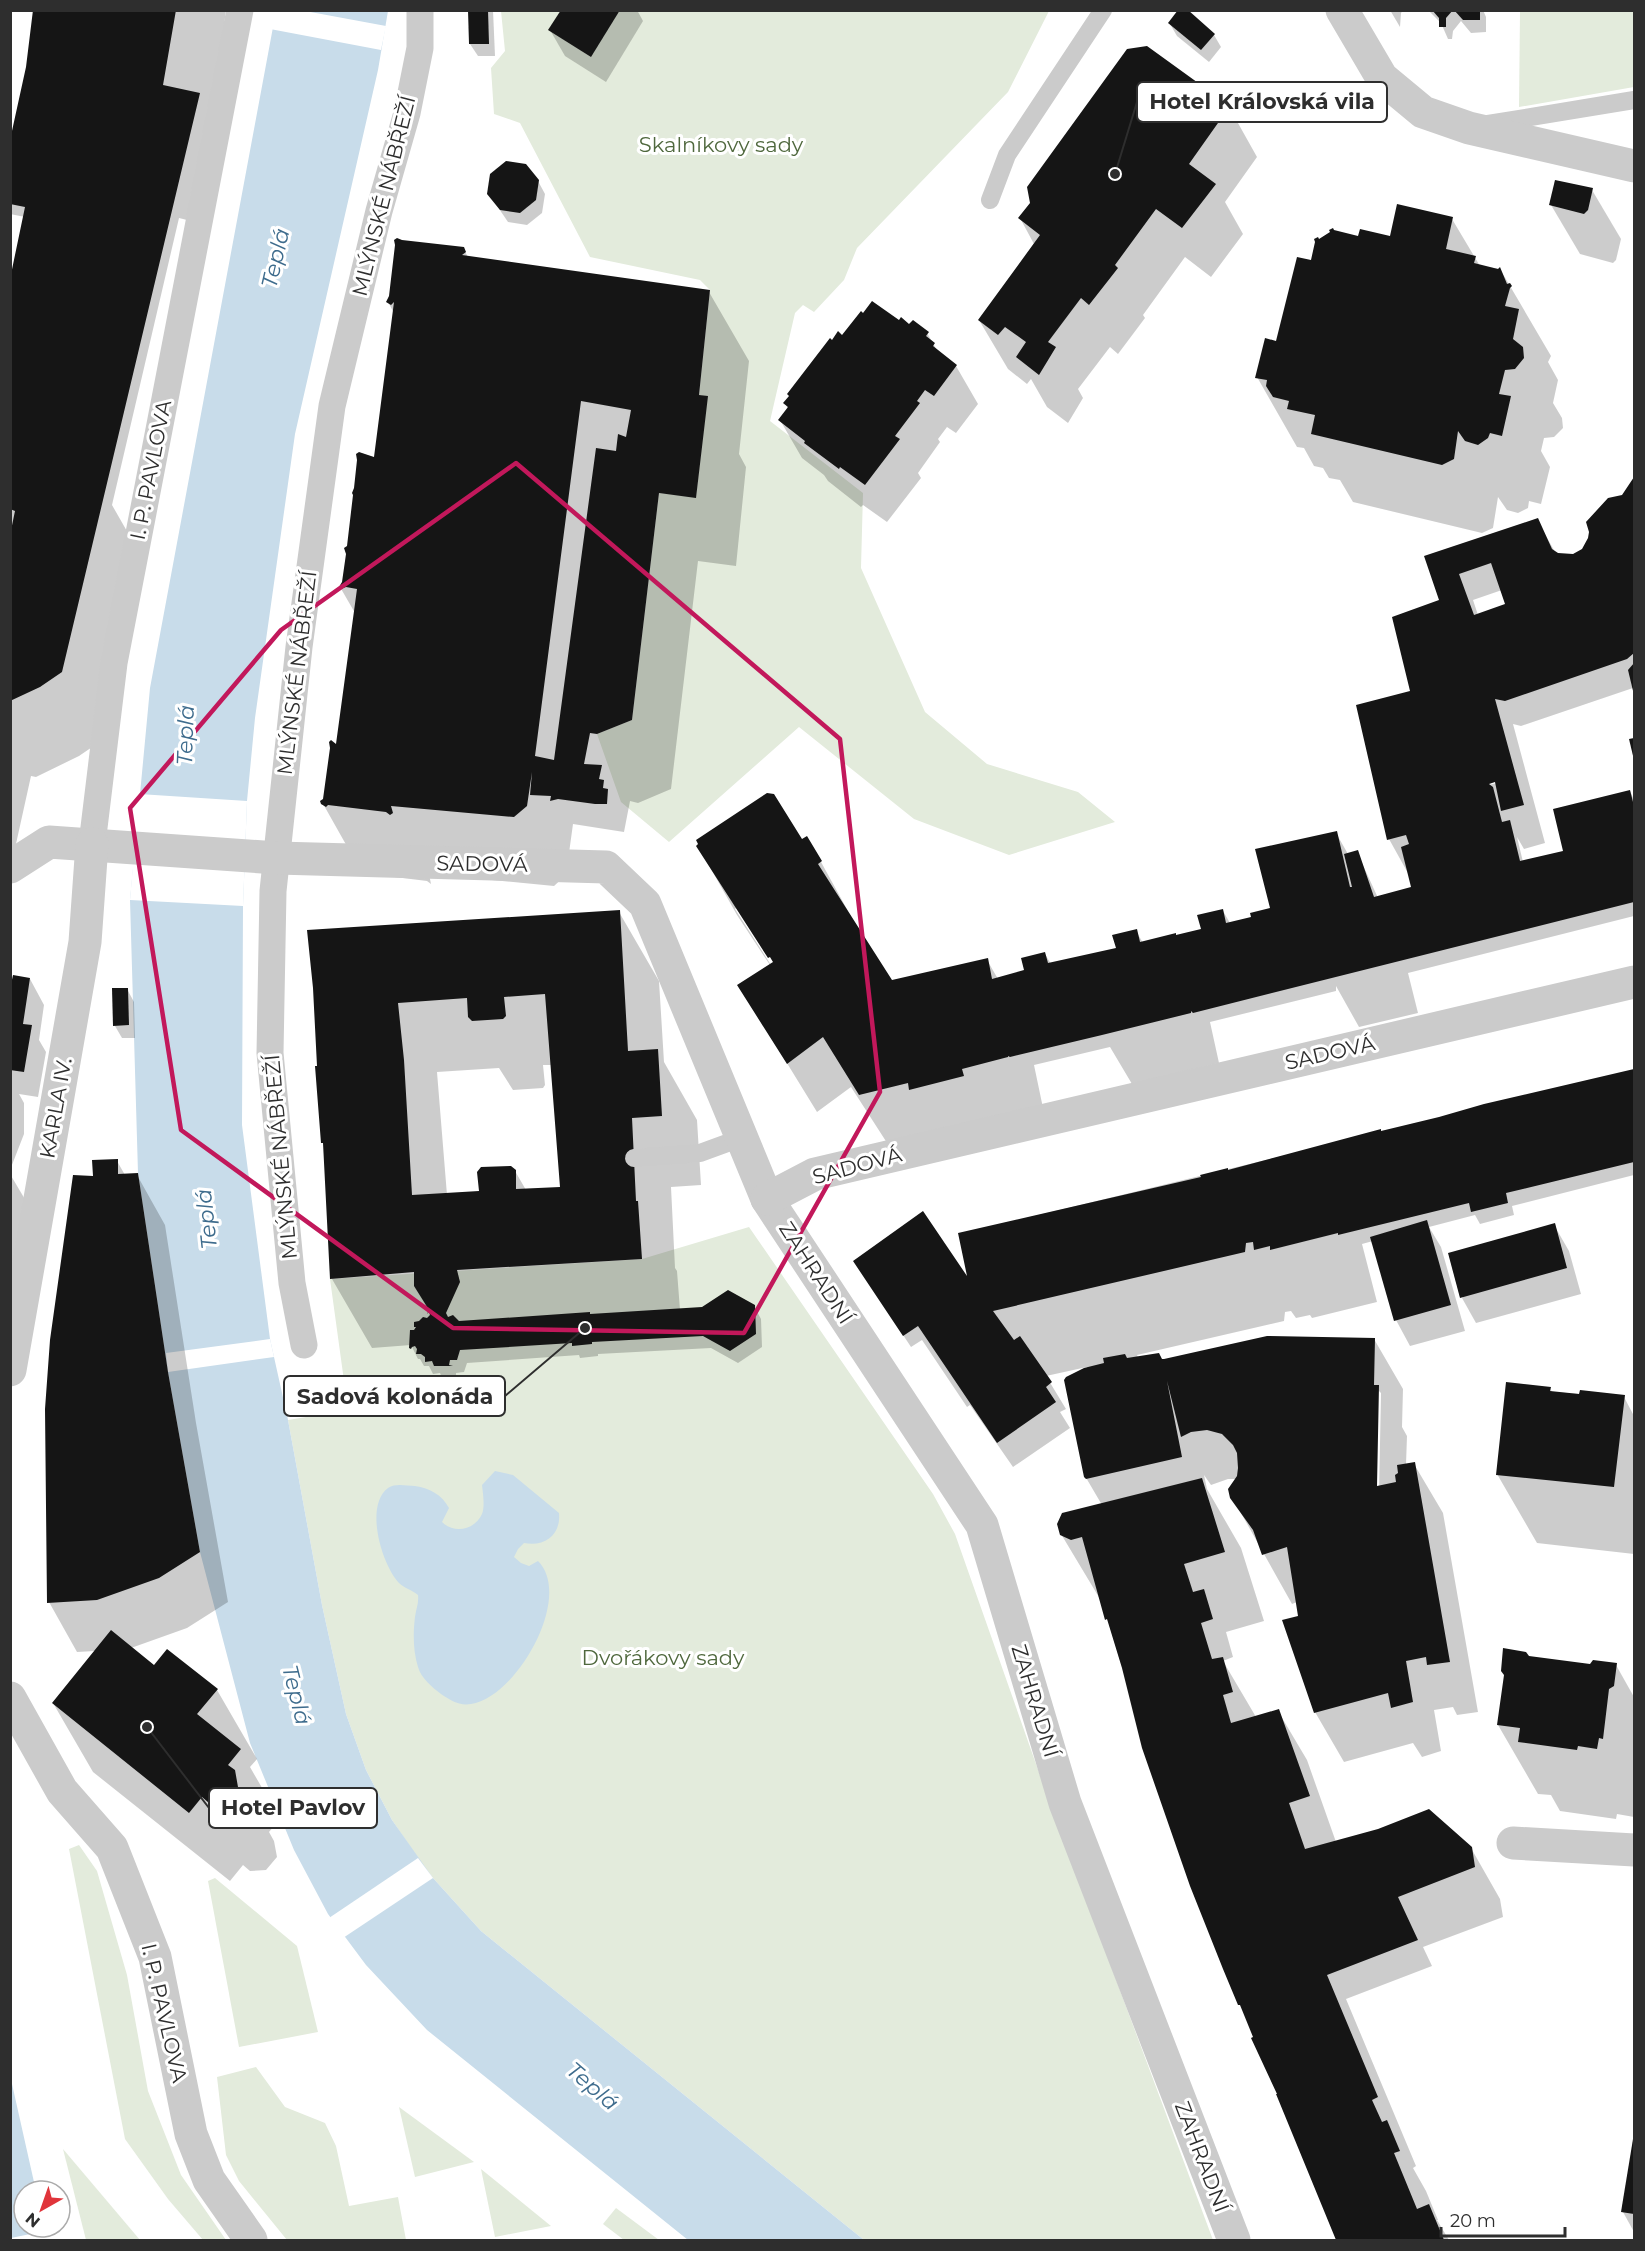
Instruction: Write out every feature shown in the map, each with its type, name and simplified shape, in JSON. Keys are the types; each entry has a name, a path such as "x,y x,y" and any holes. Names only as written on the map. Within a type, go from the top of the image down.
{"street":[{"name":"MLÝNSKÉ NÁBŘEŽÍ","path":"304,1345 292,1283 270,1053 273,891 299,647 332,406 379,211 407,113 420,48 420,10"},
{"path":"1342,10 1382,78 1423,112 1469,128 1635,166"},
{"name":"I. P. PAVLOVA","path":"92,844 114,663 240,11"},
{"path":"10,867 50,842 92,844"},
{"name":"SADOVÁ","path":"92,844 277,858 606,867 645,904 767,1199 815,1174 1635,981"},
{"name":"KARLA IV.","path":"10,1370 85,942 92,844"},
{"name":"ZAHRADNÍ","path":"767,1199 982,1525 1065,1803 1234,2241"},
{"name":"I. P. PAVLOVA","path":"10,1698 62,1791 112,1848 155,1957 191,2134 209,2180 251,2241"},
{"path":"1513,1843 1635,1850"}],"lane":[{"path":"990,200 1007,155 1103,10"},
{"path":"1469,128 1635,100"},
{"path":"634,1158 700,1153 741,1138"}],"highlighted area":[{"path":"516,463 840,739 880,1092 744,1333 453,1328 181,1130 130,808 281,630"}],"green space":[{"name":"Skalníkovy sady","path":"501,11 1049,11 1008,92 857,248 844,280 814,312 803,305 795,313 770,421 863,493 861,568 925,712 987,764 1078,792 1115,822 1009,855 914,819 799,727 669,842 621,802 597,734 632,720 659,493 696,497 707,397 699,395 710,290 700,280 590,257 520,123 494,114 491,68 505,51"},
{"path":"1520,11 1634,11 1634,87 1519,107"},
{"name":"Dvořákovy sady","path":"749,1227 933,1494 955,1534 1042,1781 1213,2240 864,2240 481,1931 418,1858 392,1820 366,1770 346,1714 322,1605 288,1420 348,1410 330,1279 642,1259"},
{"path":"79,1845 97,1871 127,1975 148,2091 181,2175 226,2240 203,2240 168,2199 125,2139 69,1849"},
{"path":"215,1878 297,1946 318,2032 239,2047 208,1881"},
{"path":"256,2067 285,2107 325,2123 336,2146 349,2206 398,2197 406,2240 287,2240 239,2181 226,2155 217,2077"},
{"path":"399,2107 474,2162 415,2177"},
{"path":"63,2149 140,2240 86,2240"},
{"path":"481,2169 551,2226 495,2237"},
{"path":"616,2208 659,2240 624,2240 603,2224"}],"water":[{"name":"Teplá","path":"276,11 388,11 378,70 295,434 255,718 247,801 243,906 242,1125 270,1339 288,1420 322,1605 346,1714 366,1770 392,1820 433,1878 481,1931 864,2240 688,2240 427,2030 366,1965 328,1914 294,1850 250,1743 200,1552 168,1372 138,1173 130,900 150,688"},
{"path":"495,1471 513,1475 559,1513 557,1528 550,1538 539,1543 524,1543 514,1557 529,1566 538,1561 547,1577 549,1598 535,1644 521,1666 506,1684 488,1698 471,1704 463,1704 441,1694 427,1682 419,1671 414,1642 418,1595 399,1583 387,1563 378,1536 377,1508 381,1497 391,1486 420,1487 431,1490 446,1503 449,1508 442,1522 452,1528 469,1527 482,1514 484,1504 482,1485"},
{"path":"10,2075 33,2179 12,2179 11,2238"}],"pier":[{"path":"274,11 305,11 386,26 381,50 270,29"},
{"path":"139,794 247,801 243,906 130,900"},
{"path":"270,1339 274,1357 168,1372 166,1353"},
{"path":"418,1858 433,1878 343,1938 329,1918"}],"building":[{"path":"33,10 176,10 163,85 200,93 62,672 40,687 10,701 10,535 15,511 10,509 10,279 25,207 10,204 10,140 26,67"},
{"path":"468,10 488,10 489,44 469,44"},
{"path":"561,10 620,10 591,57 548,30"},
{"path":"1178,10 1188,10 1215,34 1201,50 1168,23"},
{"path":"1432,10 1453,10 1446,18 1446,27 1439,27 1439,18"},
{"path":"1454,10 1480,10 1480,20 1463,20"},
{"path":"1147,46 1230,106 1189,164 1216,184 1182,228 1156,209 1115,265 1118,268 1089,305 1081,298 1048,342 1056,347 1039,375 1016,357 1026,342 1005,327 998,335 978,320 1040,235 1018,218 1030,203 1027,187 1127,49"},
{"path":"506,161 526,164 539,180 536,200 520,213 500,210 487,194 490,174"},
{"path":"1555,180 1593,188 1588,210 1584,214 1549,205"},
{"path":"1397,204 1453,217 1446,249 1476,256 1474,263 1498,269 1500,267 1507,284 1510,283 1512,286 1505,306 1519,309 1513,339 1523,347 1524,358 1515,369 1505,370 1499,394 1511,396 1502,436 1490,433 1488,438 1478,445 1465,441 1458,431 1454,459 1442,465 1311,434 1315,415 1287,409 1289,401 1273,397 1266,386 1267,380 1255,378 1265,338 1276,341 1297,257 1311,260 1314,239 1318,237 1319,239 1333,228 1358,236 1360,229 1390,236"},
{"path":"397,238 464,247 466,252 462,255 710,290 699,395 708,396 696,498 659,493 632,720 597,734 590,733 584,764 602,765 599,779 604,780 603,788 608,789 607,804 558,799 550,801 551,796 530,795 532,772 527,806 514,817 391,806 393,813 390,815 386,812 328,805 326,807 321,804 329,742 331,740 336,744 357,589 339,587 342,582 346,554 344,548 347,546 356,454 359,452 374,457 394,302 391,305 386,302 389,296 394,240","holes":["581,401 631,410 626,437 618,434 616,451 596,448 554,760 535,756"]},
{"path":"872,301 899,320 901,317 909,324 913,320 929,332 926,336 935,343 933,346 957,365 934,396 925,390 917,401 920,403 895,436 900,439 865,485 804,443 805,441 778,420 788,407 783,403 789,396 787,394 830,338 832,340 838,331 842,335"},
{"path":"1634,477 1634,653 1627,659 1505,701 1495,699 1524,805 1501,811 1495,782 1489,784 1493,787 1502,822 1510,820 1520,861 1563,851 1553,809 1630,790 1634,806 1634,902 1193,1013 1191,1011 1191,1013 1102,1035 1008,1056 962,1069 964,1076 909,1090 908,1083 859,1095 823,1037 787,1064 737,985 773,962 770,957 768,958 696,846 698,844 696,840 767,793 774,794 802,839 807,836 822,861 818,864 892,980 988,958 992,979 1024,970 1021,958 1045,952 1048,963 1116,948 1112,935 1137,929 1140,942 1201,929 1197,915 1223,909 1226,923 1251,917 1250,913 1270,908 1255,849 1337,831 1350,887 1352,887 1344,854 1358,850 1374,897 1411,887 1401,847 1409,844 1406,835 1387,840 1356,705 1410,691 1392,617 1439,600 1424,556 1538,518 1552,549 1558,553 1573,554 1582,549 1588,538 1586,522 1608,498 1622,495","holes":["1491,563 1505,604 1474,615 1459,574"]},
{"path":"1634,663 1634,695 1628,670"},
{"path":"1634,738 1634,760 1629,739"},
{"path":"620,910 628,1051 658,1049 662,1116 632,1118 636,1201 638,1201 642,1259 457,1270 460,1282 446,1313 448,1317 453,1315 459,1321 702,1307 728,1290 755,1305 756,1334 730,1351 703,1336 592,1342 592,1344 572,1346 572,1343 460,1350 457,1360 450,1360 449,1365 453,1366 434,1366 432,1361 425,1362 425,1357 416,1354 415,1346 409,1348 410,1330 416,1327 414,1327 414,1322 430,1315 429,1312 427,1314 429,1310 414,1286 414,1272 330,1279 323,1143 321,1143 315,1066 317,1066 313,988 307,930","holes":["545,994 560,1187 516,1189 516,1170 511,1166 481,1167 477,1172 479,1191 412,1195 404,1060 398,1003 467,998 468,1017 472,1021 503,1019 506,1016 504,997"]},
{"path":"13,975 30,978 23,1024 32,1025 24,1072 10,1070 10,989"},
{"path":"112,988 128,988 129,1025 113,1026"},
{"path":"1634,1069 1634,1162 1506,1193 1508,1203 1471,1212 1469,1203 1270,1250 1270,1246 1254,1250 1253,1242 1246,1243 1245,1252 993,1311 1014,1340 1020,1336 1052,1382 1046,1387 1056,1402 997,1443 918,1326 903,1336 853,1261 923,1211 967,1276 958,1233 1201,1177 1200,1175 1228,1168 1228,1170 1381,1129 1381,1131"},
{"path":"118,1159 118,1174 138,1173 168,1372 200,1552 159,1578 97,1600 47,1603 45,1409 50,1340 73,1175 93,1176 92,1160"},
{"path":"1427,1220 1451,1305 1394,1321 1370,1237"},
{"path":"1555,1223 1567,1268 1460,1298 1448,1253"},
{"path":"1267,1336 1375,1338 1374,1385 1379,1385 1377,1486 1396,1482 1397,1465 1415,1462 1450,1662 1427,1665 1426,1657 1406,1661 1413,1702 1391,1708 1388,1693 1314,1713 1282,1620 1298,1616 1287,1547 1262,1555 1253,1530 1230,1498 1228,1489 1237,1476 1238,1468 1237,1453 1233,1445 1222,1434 1207,1430 1191,1432 1181,1437 1167,1381 1182,1457 1086,1479 1084,1477 1064,1380 1066,1377 1084,1368 1104,1363 1103,1358 1125,1354 1127,1358 1159,1353 1164,1359"},
{"path":"1506,1382 1551,1387 1550,1391 1579,1394 1580,1390 1625,1395 1614,1487 1496,1475"},
{"path":"1202,1478 1225,1552 1184,1564 1193,1592 1204,1589 1213,1619 1201,1623 1212,1659 1223,1657 1233,1692 1223,1695 1231,1723 1279,1709 1310,1796 1289,1803 1305,1849 1378,1829 1429,1809 1472,1847 1475,1867 1398,1897 1418,1940 1327,1975 1378,2097 1372,2100 1382,2122 1387,2120 1400,2151 1394,2153 1417,2209 1429,2204 1444,2240 1336,2240 1190,1886 1142,1748 1122,1668 1107,1619 1105,1620 1082,1537 1071,1540 1060,1535 1057,1524 1062,1513"},
{"path":"111,1630 154,1665 167,1649 218,1689 197,1714 241,1749 228,1765 235,1770 238,1787 226,1801 209,1803 202,1797 189,1813 52,1703"},
{"path":"1503,1648 1526,1652 1529,1656 1590,1664 1593,1660 1617,1663 1614,1686 1609,1689 1603,1739 1599,1738 1597,1749 1578,1746 1577,1750 1518,1742 1520,1728 1497,1725 1504,1675 1501,1671"},
{"path":"1634,2139 1634,2214 1621,2212"}],"place":[{"name":"Hotel Královská vila","path":"1115,174"},
{"name":"Sadová kolonáda","path":"585,1328"},
{"name":"Hotel Pavlov","path":"147,1727"}]}
